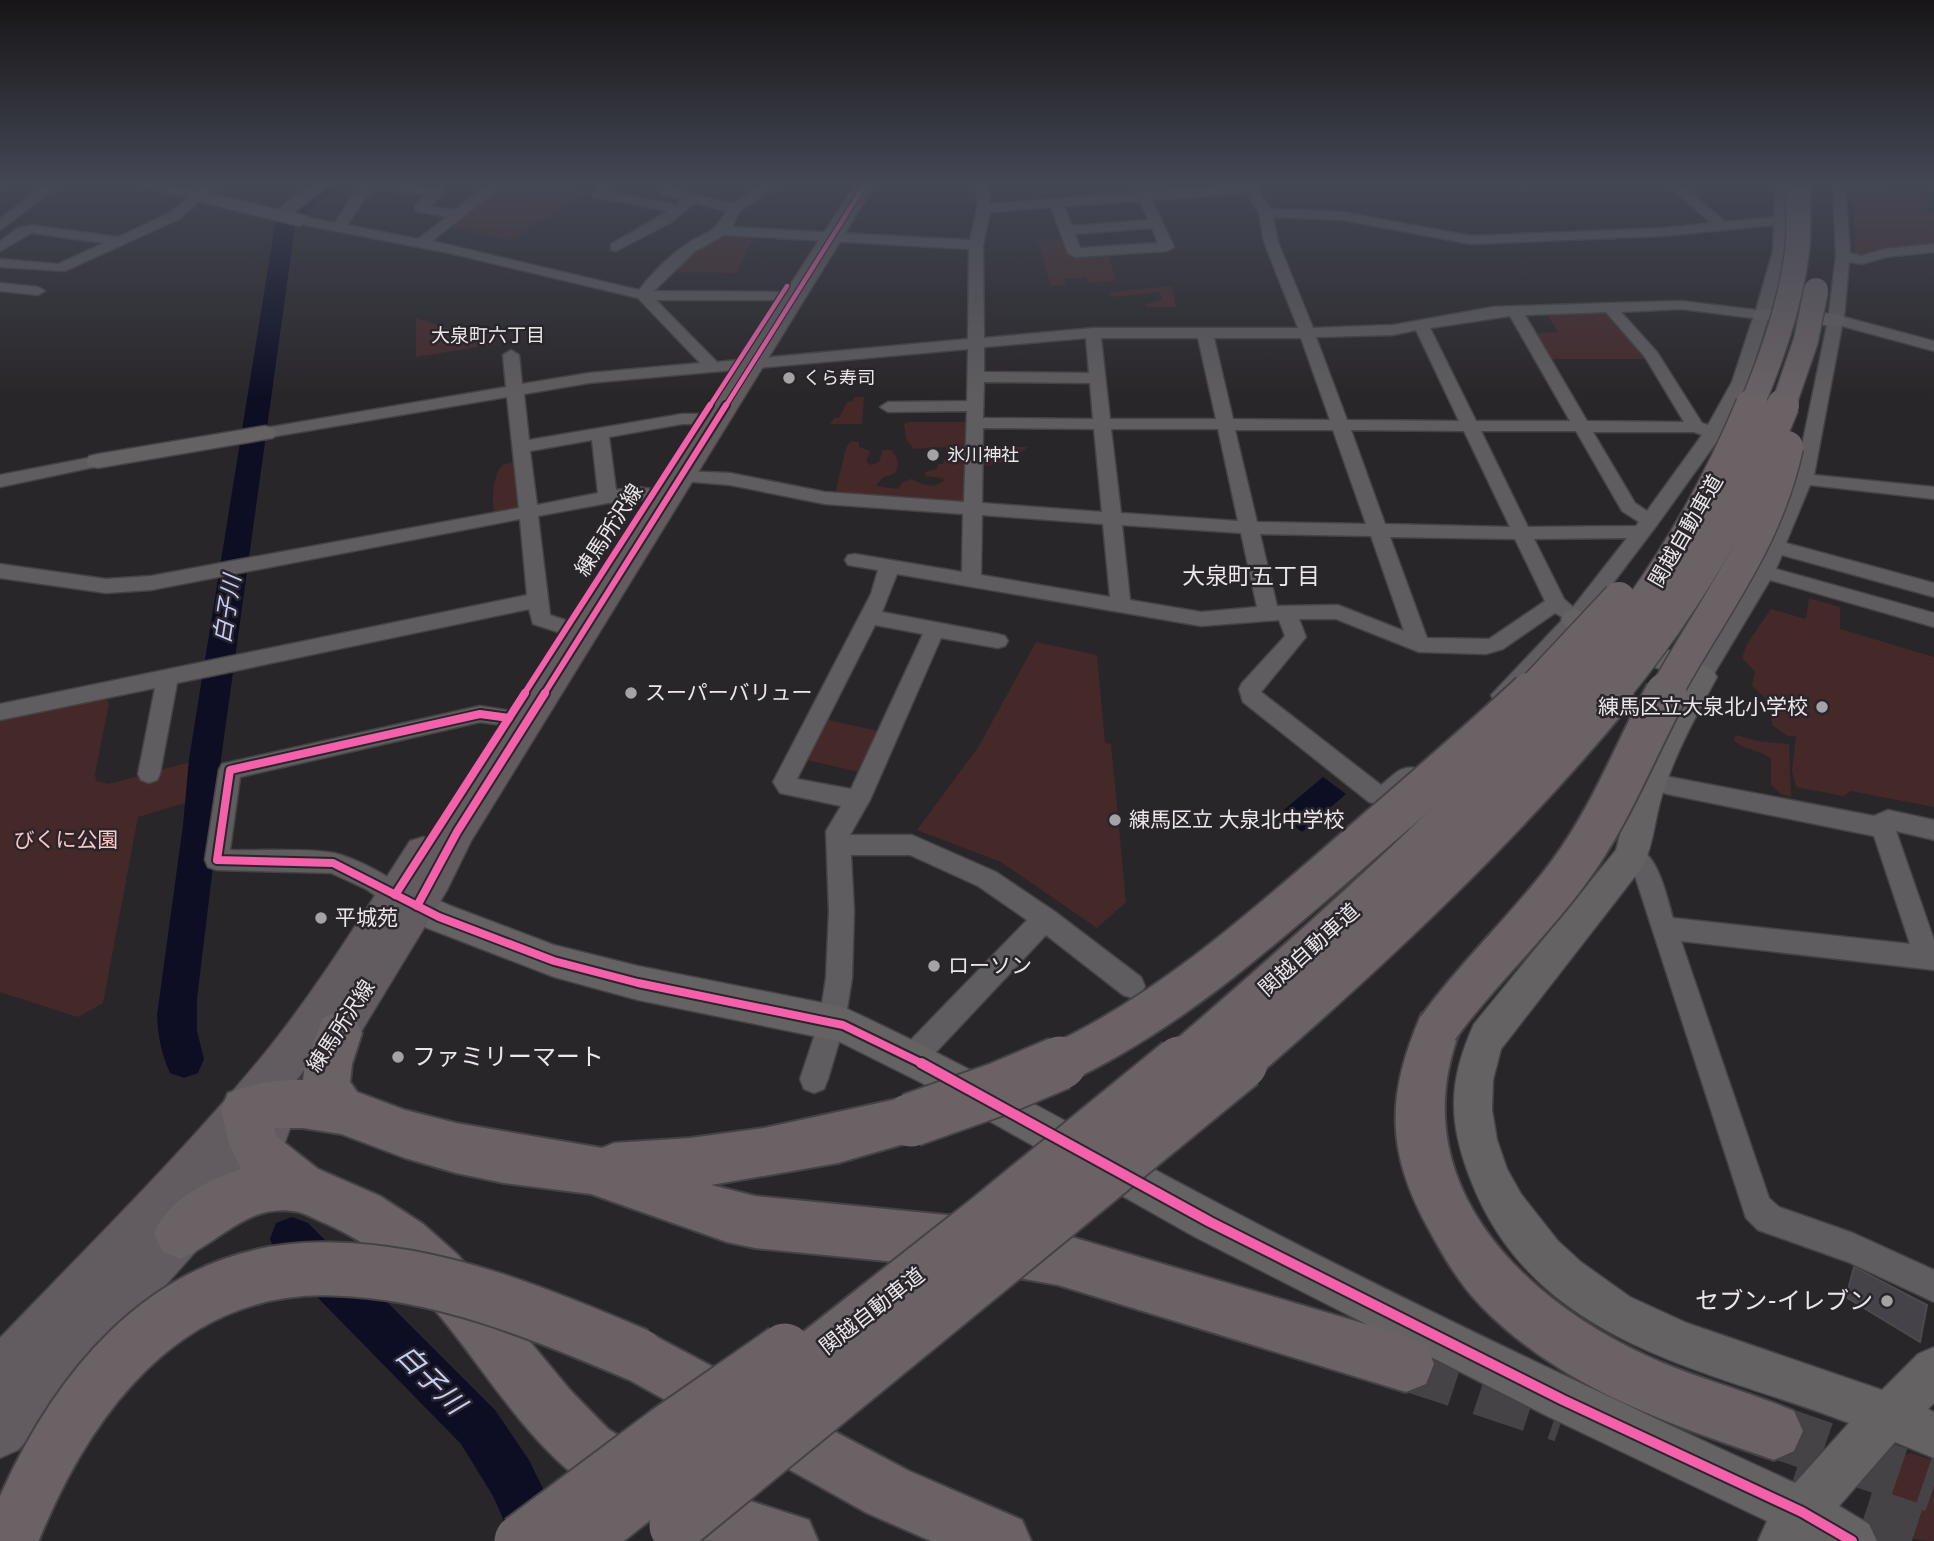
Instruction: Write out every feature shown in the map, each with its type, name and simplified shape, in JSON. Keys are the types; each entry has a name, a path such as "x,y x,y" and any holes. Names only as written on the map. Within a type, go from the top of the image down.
{"highway":[{"name":"関越自動車道","path":"582,1541 1111,1123 1335,929 1439,830 1589,676 1667,568 1723,469 1721,422 1770,361 1787,302 1794,255"},
{"name":"関越自動車道","path":"657,1541 1257,1052 1362,957 1464,858 1596,715 1635,668 1692,585 1746,494 1795,375 1814,300 1820,255"},
{"path":"1774,1431 1659,1392 1596,1360 1521,1309 1465,1246 1441,1202 1432,1182 1420,1137 1418,1093 1421,1071 1438,1028 1468,988 1532,918 1585,849 1667,689 1750,553 1770,514 1787,451 1795,375"},
{"path":"788,1541 735,1526 652,1491 587,1449 550,1410 439,1273 405,1242 362,1214 300,1187 259,1153 262,1120 303,1104 341,1110 405,1134 504,1158 591,1169 701,1163 806,1147 911,1120 1012,1084 1101,1042 1182,990 1289,904 1405,806 1549,676 1606,614 1668,538 1721,422"},
{"path":"339,1033 329,1064 326,1089 331,1100 341,1110"},
{"path":"521,1541 667,1432 1111,1123"},
{"path":"591,1169 737,1218 793,1227 967,1243 1058,1259 1406,1364"},
{"path":"180,1233 217,1204 241,1192 274,1187 300,1187"},
{"path":"10,1541 29,1489 49,1449 90,1391 139,1341 165,1321 219,1289 246,1279 294,1269 323,1268 408,1279 526,1311 638,1355 888,1492 1001,1541"}],"main road":[{"name":"練馬所沢線","path":"0,1375 262,1120 339,1033 406,901 509,718 734,366 780,296 811,255"},
{"name":"練馬所沢線","path":"0,1433 180,1233 262,1120 313,1023 457,832 682,476 734,366 813,255"}],"street":[{"path":"0,263 57,268 88,255"},
{"path":"468,255 643,295 780,296"},
{"path":"643,295 684,255"},
{"path":"971,581 976,255"},
{"path":"1276,255 1419,645"},
{"path":"1205,333 1250,528 1277,611 1296,637 1249,693 1367,788 1382,796 1504,694 1565,611 1646,526 1721,422 1740,382 1779,255"},
{"path":"1879,255 1862,260 1843,256 1836,320 1804,479 1765,572 1702,677 1674,730 1647,792 1631,856 1487,1037 1480,1050 1471,1099 1476,1139 1489,1178 1510,1214 1552,1264 1599,1302 1638,1326 1701,1351 1833,1394 1934,1435"},
{"path":"0,287 38,291"},
{"path":"643,295 734,366"},
{"path":"0,481 98,461 589,378 1093,332 1306,333 1394,330 1493,312 1681,305 1762,315 1836,320 1934,346"},
{"path":"1609,307 1651,355 1721,422"},
{"path":"1515,311 1628,507 1646,526"},
{"path":"1421,325 1522,533 1565,611 1702,677"},
{"path":"1093,332 1121,606"},
{"path":"511,355 540,619 567,628"},
{"path":"976,377 1098,378"},
{"path":"888,407 1102,424 1583,427 1721,422"},
{"path":"521,447 690,417 701,419"},
{"path":"600,433 608,498"},
{"path":"682,476 730,479 825,498 1250,528 1522,533 1646,526"},
{"path":"1804,479 1934,493"},
{"path":"0,571 106,586 150,583 608,498 638,493 653,494"},
{"path":"1777,547 1934,590"},
{"path":"855,560 1201,619 1277,611 1338,612 1419,645 1492,646 1565,611"},
{"path":"858,800 788,787 784,782 870,617 881,594 889,566"},
{"path":"1765,572 1934,621"},
{"path":"0,712 538,600"},
{"path":"870,617 998,641"},
{"path":"814,1079 832,1021 841,941 838,831 858,800 935,629"},
{"path":"149,774 171,676"},
{"path":"509,718 480,714 230,770 217,860 333,863 375,882 406,901 554,961 638,983 832,1021 912,1058 1210,1222 1563,1400 1792,1527 1852,1541"},
{"path":"1653,779 1667,785 1883,828"},
{"path":"1666,928 1931,958 1883,828 1883,821 1934,830"},
{"path":"838,845 912,845 987,878 1132,986"},
{"path":"1631,856 1644,867 1666,928 1757,1207 1769,1219 1853,1248 1934,1286"},
{"path":"912,1058 1045,919"},
{"path":"1792,1527 1861,1443 1934,1370"},
{"path":"1792,1527 1878,1541"}],"green space":[{"path":"690,255 746,255 736,273 669,272"},
{"path":"1042,255 1109,255 1116,281 1089,283 1086,277 1064,279 1066,285 1051,286"},
{"path":"1172,286 1176,307 1148,307 1145,304 1162,300 1158,292 1112,297 1109,292"},
{"path":"1603,311 1610,313 1647,359 1551,359 1535,333 1558,332 1547,314"},
{"path":"416,318 497,344 416,357"},
{"path":"854,397 864,397 862,424 830,424 834,418 839,418 847,402 854,401"},
{"path":"966,422 971,425 965,504 840,494 836,490 846,448 851,441 859,442 859,447 870,451 866,462 871,465 879,462 883,450 891,450 898,461 895,473 882,478 876,486 898,489 902,483 911,479 931,486 944,481 943,478 926,476 925,472 937,469 938,464 943,464 944,460 956,461 957,452 946,451 946,447 914,449 906,439 904,424"},
{"path":"980,447 1027,447 1005,461 980,466"},
{"path":"515,462 521,509 494,514 496,476 502,465"},
{"name":"練馬区立大泉北小学校","path":"1809,598 1840,607 1840,629 1934,657 1934,807 1851,791 1843,796 1796,787 1792,771 1796,736 1788,736 1772,725 1771,703 1752,686 1755,672 1742,658 1747,644 1771,609 1806,619"},
{"path":"1036,642 1097,655 1105,743 1111,744 1126,902 1097,928 1001,862 917,830 979,746"},
{"name":"びくに公園","path":"104,697 109,703 95,774 96,781 109,784 194,761 188,802 138,817 103,1003 78,1017 0,992 0,717"},
{"path":"823,719 883,732 864,773 802,759"},
{"path":"1736,735 1758,741 1789,744 1791,797 1781,794 1771,784 1771,759 1738,744 1734,740"},
{"path":"1911,1453 1934,1461 1934,1541 1920,1540 1900,1532 1887,1517 1871,1486 1901,1456"}],"water":[{"path":"1323,777 1346,794 1302,832 1279,814"}],"building":[{"name":"セブン-イレブン","path":"1854,1267 1927,1305 1920,1342 1846,1297"}],"waterway":[{"name":"白子川","path":"184,1059 177,1031 178,999 200,825 205,759 281,255"},
{"name":"白子川","path":"292,1239 478,1427 511,1478 539,1541"}],"tunnel":[{"path":"1406,1364 1563,1416"},
{"path":"1774,1431 1934,1486"},
{"path":"1790,1489 1934,1536"}],"cycle path":[{"path":"417,906 457,832 821,255"},
{"path":"395,895 787,286"},
{"path":"509,718 480,714 230,770 217,860 333,863 439,917 554,961 638,983 843,1025 936,1070 1210,1222 1563,1400 1802,1512 1852,1541"}],"place":[{"name":"くら寿司","path":"789,378"},
{"name":"氷川神社","path":"933,455"},
{"name":"スーパーバリュー","path":"631,693"},
{"name":"練馬区立大泉北小学校","path":"1822,707"},
{"name":"練馬区立 大泉北中学校","path":"1115,820"},
{"name":"平城苑","path":"321,918"},
{"name":"ローソン","path":"934,966"},
{"name":"ファミリーマート","path":"398,1057"},
{"name":"セブン-イレブン","path":"1887,1301"}],"district":[{"name":"大泉町六丁目","path":"488,335"},
{"name":"大泉町五丁目","path":"1251,576"}]}
